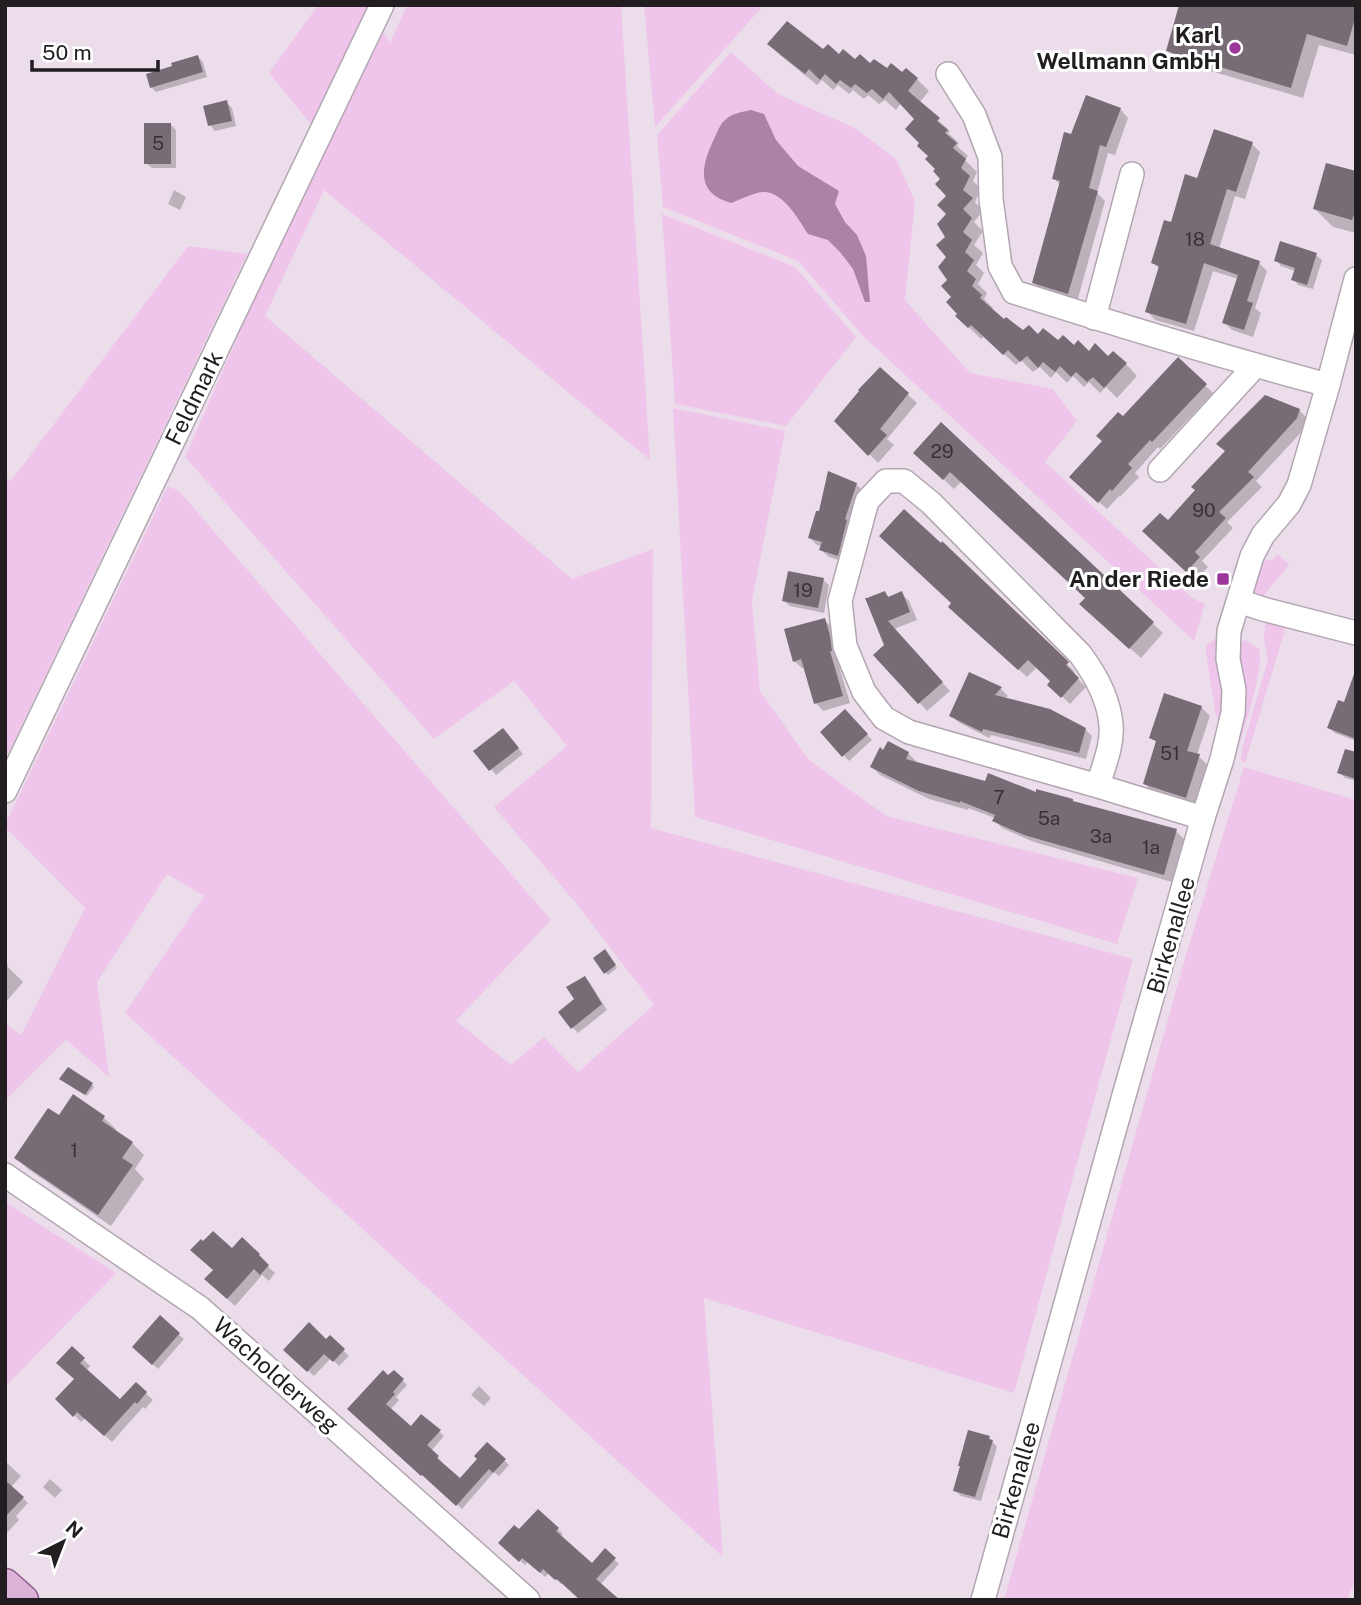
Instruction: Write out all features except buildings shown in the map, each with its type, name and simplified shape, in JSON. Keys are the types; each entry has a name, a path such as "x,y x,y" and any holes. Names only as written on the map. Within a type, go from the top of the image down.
{"main road":[{"path":"5,1584 23,1600"}],"street":[{"name":"Feldmark","path":"5,791 382,5"},
{"path":"948,74 974,115 989,157 991,199 1000,266 1014,292 1255,366 1328,385"},
{"path":"1094,318 1132,174"},
{"name":"Birkenallee","path":"983,1600 1203,818 1222,759 1233,713 1234,690 1228,659 1229,631 1252,556 1263,536 1289,504 1299,485 1356,279"},
{"path":"1160,470 1255,366"},
{"path":"1098,786 1109,747 1111,727 1106,704 1091,669 930,503 904,481 886,481 867,501 840,601 845,646 864,692 884,718 909,732 1203,818"},
{"path":"1238,601 1356,633"},
{"name":"Wacholderweg","path":"5,1175 200,1308 527,1600"}],"shaded area":[{"path":"318,5 366,5 390,43 407,5 621,5 650,460 324,190 265,316 572,579 653,549 651,828 1133,959 1014,1393 704,1298 723,1557 125,1013 204,896 167,874 97,982 109,1077 66,1040 5,1101 5,1023 21,1035 85,908 5,825 168,486 179,491 551,920 456,1021 511,1065 544,1037 578,1072 654,1005 576,903 494,807 567,746 514,681 434,739 185,457 324,140 269,73"},
{"path":"644,5 764,5 655,127"},
{"path":"731,52 778,94 855,128 896,159 915,201 905,300 970,373 1053,389 1077,421 1045,462 1192,598 1205,604 1194,641 863,336 798,261 663,207 657,135"},
{"path":"751,110 764,114 776,140 798,166 839,191 835,204 845,222 857,235 866,256 870,302 865,302 853,269 840,252 828,240 808,234 790,207 777,196 760,192 731,203 711,193 706,185 706,159 720,126 731,116"},
{"path":"662,214 795,267 856,337 786,426 675,404"},
{"path":"188,246 247,254 5,760 5,477 11,481"},
{"path":"673,408 785,431 752,601 760,691 808,759 886,816 1138,878 1117,944 695,817"},
{"path":"1278,554 1289,564 1262,602 1253,596 1257,576 1267,559 1271,561"},
{"path":"1268,620 1286,626 1245,763 1241,761 1242,749 1268,660 1264,640 1265,622"},
{"path":"1216,638 1224,691 1219,723 1206,652 1206,646"},
{"path":"1245,640 1259,649 1259,670 1234,756 1239,642"},
{"path":"1244,767 1356,800 1356,1578 1347,1600 1004,1600 1186,955"},
{"path":"5,1202 116,1273 5,1387"}],"place":[{"name":"Karl Wellmann GmbH","path":"1235,48"},
{"name":"An der Riede","path":"1223,579"}]}
